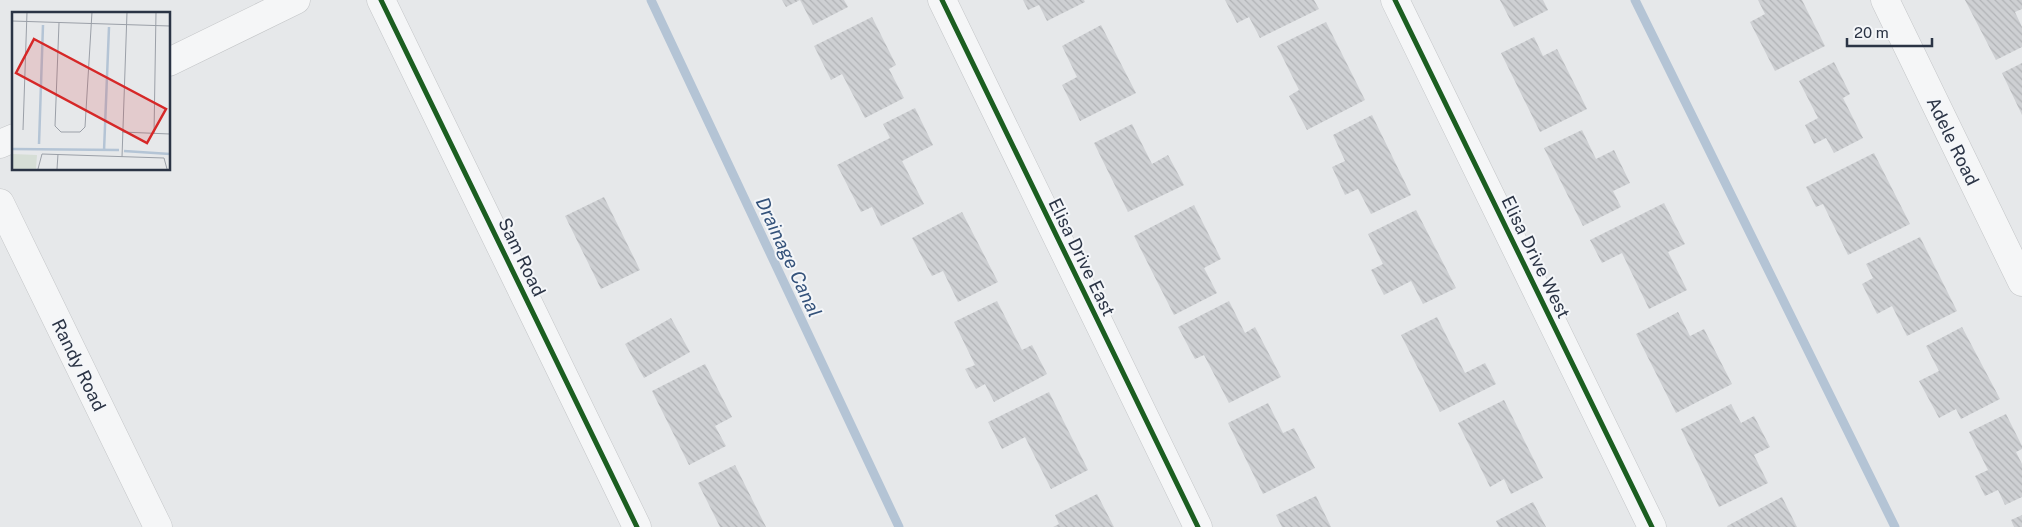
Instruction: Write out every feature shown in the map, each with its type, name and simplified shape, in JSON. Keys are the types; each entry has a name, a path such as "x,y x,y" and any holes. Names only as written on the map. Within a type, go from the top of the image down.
{"street":[{"path":"170,62 296,0"},
{"name":"Sam Road","path":"381,0 637,527"},
{"name":"Elisa Drive East","path":"942,0 1198,527"},
{"name":"Elisa Drive West","path":"1395,0 1652,527"},
{"name":"Adele Road","path":"1884,0 2022,282"},
{"path":"0,144 12,139"},
{"name":"Randy Road","path":"0,203 158,527"}],"building":[{"path":"782,0 800,0 786,7"},
{"path":"800,0 844,0 848,7 813,25"},
{"path":"1023,0 1084,0 1085,2 1047,21 1039,5 1028,10"},
{"path":"1225,0 1314,0 1319,9 1260,38 1249,17 1237,23"},
{"path":"1500,0 1543,0 1548,10 1514,27"},
{"path":"1758,0 1802,0 1825,46 1775,71 1750,22 1765,14"},
{"path":"1965,0 2022,0 2022,9 2015,12 2022,27 2022,47 1996,60"},
{"path":"872,17 896,65 889,69 904,98 865,118 842,74 831,80 814,46"},
{"path":"1326,22 1365,100 1307,130 1289,96 1299,90 1277,46"},
{"path":"1101,25 1136,93 1080,121 1062,85 1077,77 1062,46"},
{"path":"1534,37 1543,56 1557,49 1587,109 1540,132 1501,53"},
{"path":"1834,62 1850,94 1843,98 1863,138 1834,153 1826,138 1814,144 1805,125 1818,118 1799,81"},
{"path":"2022,63 2022,115 2002,73"},
{"path":"915,108 933,145 902,161 924,204 881,226 872,207 861,212 837,165 890,138 883,124"},
{"path":"1372,115 1411,195 1371,214 1358,189 1345,195 1332,167 1345,161 1333,135"},
{"path":"1132,124 1152,164 1168,155 1184,185 1128,212 1094,143"},
{"path":"1582,130 1596,159 1614,150 1630,183 1613,191 1621,207 1583,226 1544,148"},
{"path":"1874,153 1910,224 1848,255 1823,204 1816,207 1806,187"},
{"path":"604,197 640,270 601,289 565,216"},
{"path":"1664,203 1685,244 1668,252 1687,290 1649,309 1622,253 1602,263 1590,240"},
{"path":"1194,205 1221,259 1204,268 1217,293 1174,315 1134,236"},
{"path":"1416,210 1456,288 1423,304 1411,281 1384,295 1371,270 1383,264 1368,234"},
{"path":"962,212 998,282 958,302 943,271 932,276 912,238"},
{"path":"1920,237 1957,311 1907,336 1892,306 1877,314 1862,284 1873,278 1866,264"},
{"path":"997,301 1022,350 1032,345 1047,374 994,402 985,384 976,389 965,369 975,365 954,322"},
{"path":"1229,301 1245,333 1255,327 1281,377 1229,403 1204,355 1195,359 1178,327"},
{"path":"1678,312 1690,336 1704,329 1732,384 1676,413 1636,334"},
{"path":"1437,317 1465,373 1485,363 1496,384 1440,412 1401,335"},
{"path":"671,318 690,352 644,378 625,344"},
{"path":"1962,327 2000,399 1961,419 1956,409 1939,418 1919,381 1939,371 1926,346"},
{"path":"705,364 732,417 715,426 726,446 689,465 652,391"},
{"path":"1049,392 1088,470 1051,489 1025,437 1002,449 988,422"},
{"path":"1504,400 1543,478 1511,494 1504,479 1490,487 1458,423"},
{"path":"1268,403 1283,433 1294,428 1315,468 1263,494 1228,423"},
{"path":"1731,404 1741,423 1754,416 1770,447 1754,455 1768,483 1719,507 1681,429"},
{"path":"2006,414 2022,446 2022,449 2016,452 2022,464 2022,497 2005,505 1998,490 1985,496 1975,476 1988,470 1969,432"},
{"path":"735,465 766,527 720,527 698,483"},
{"path":"1097,494 1114,527 1053,527 1059,524 1055,515"},
{"path":"1316,496 1331,527 1282,527 1276,515"},
{"path":"1782,497 1797,527 1727,526"},
{"path":"1533,502 1546,527 1499,527 1496,521"},
{"path":"2022,515 2022,527 2014,527 2011,520"}],"waterway":[{"name":"Drainage Canal","path":"651,0 899,527"},
{"path":"1635,0 1895,527"}],"cycle path":[{"path":"381,0 637,527"},
{"path":"942,0 1198,527"},
{"path":"1395,0 1652,527"}]}
